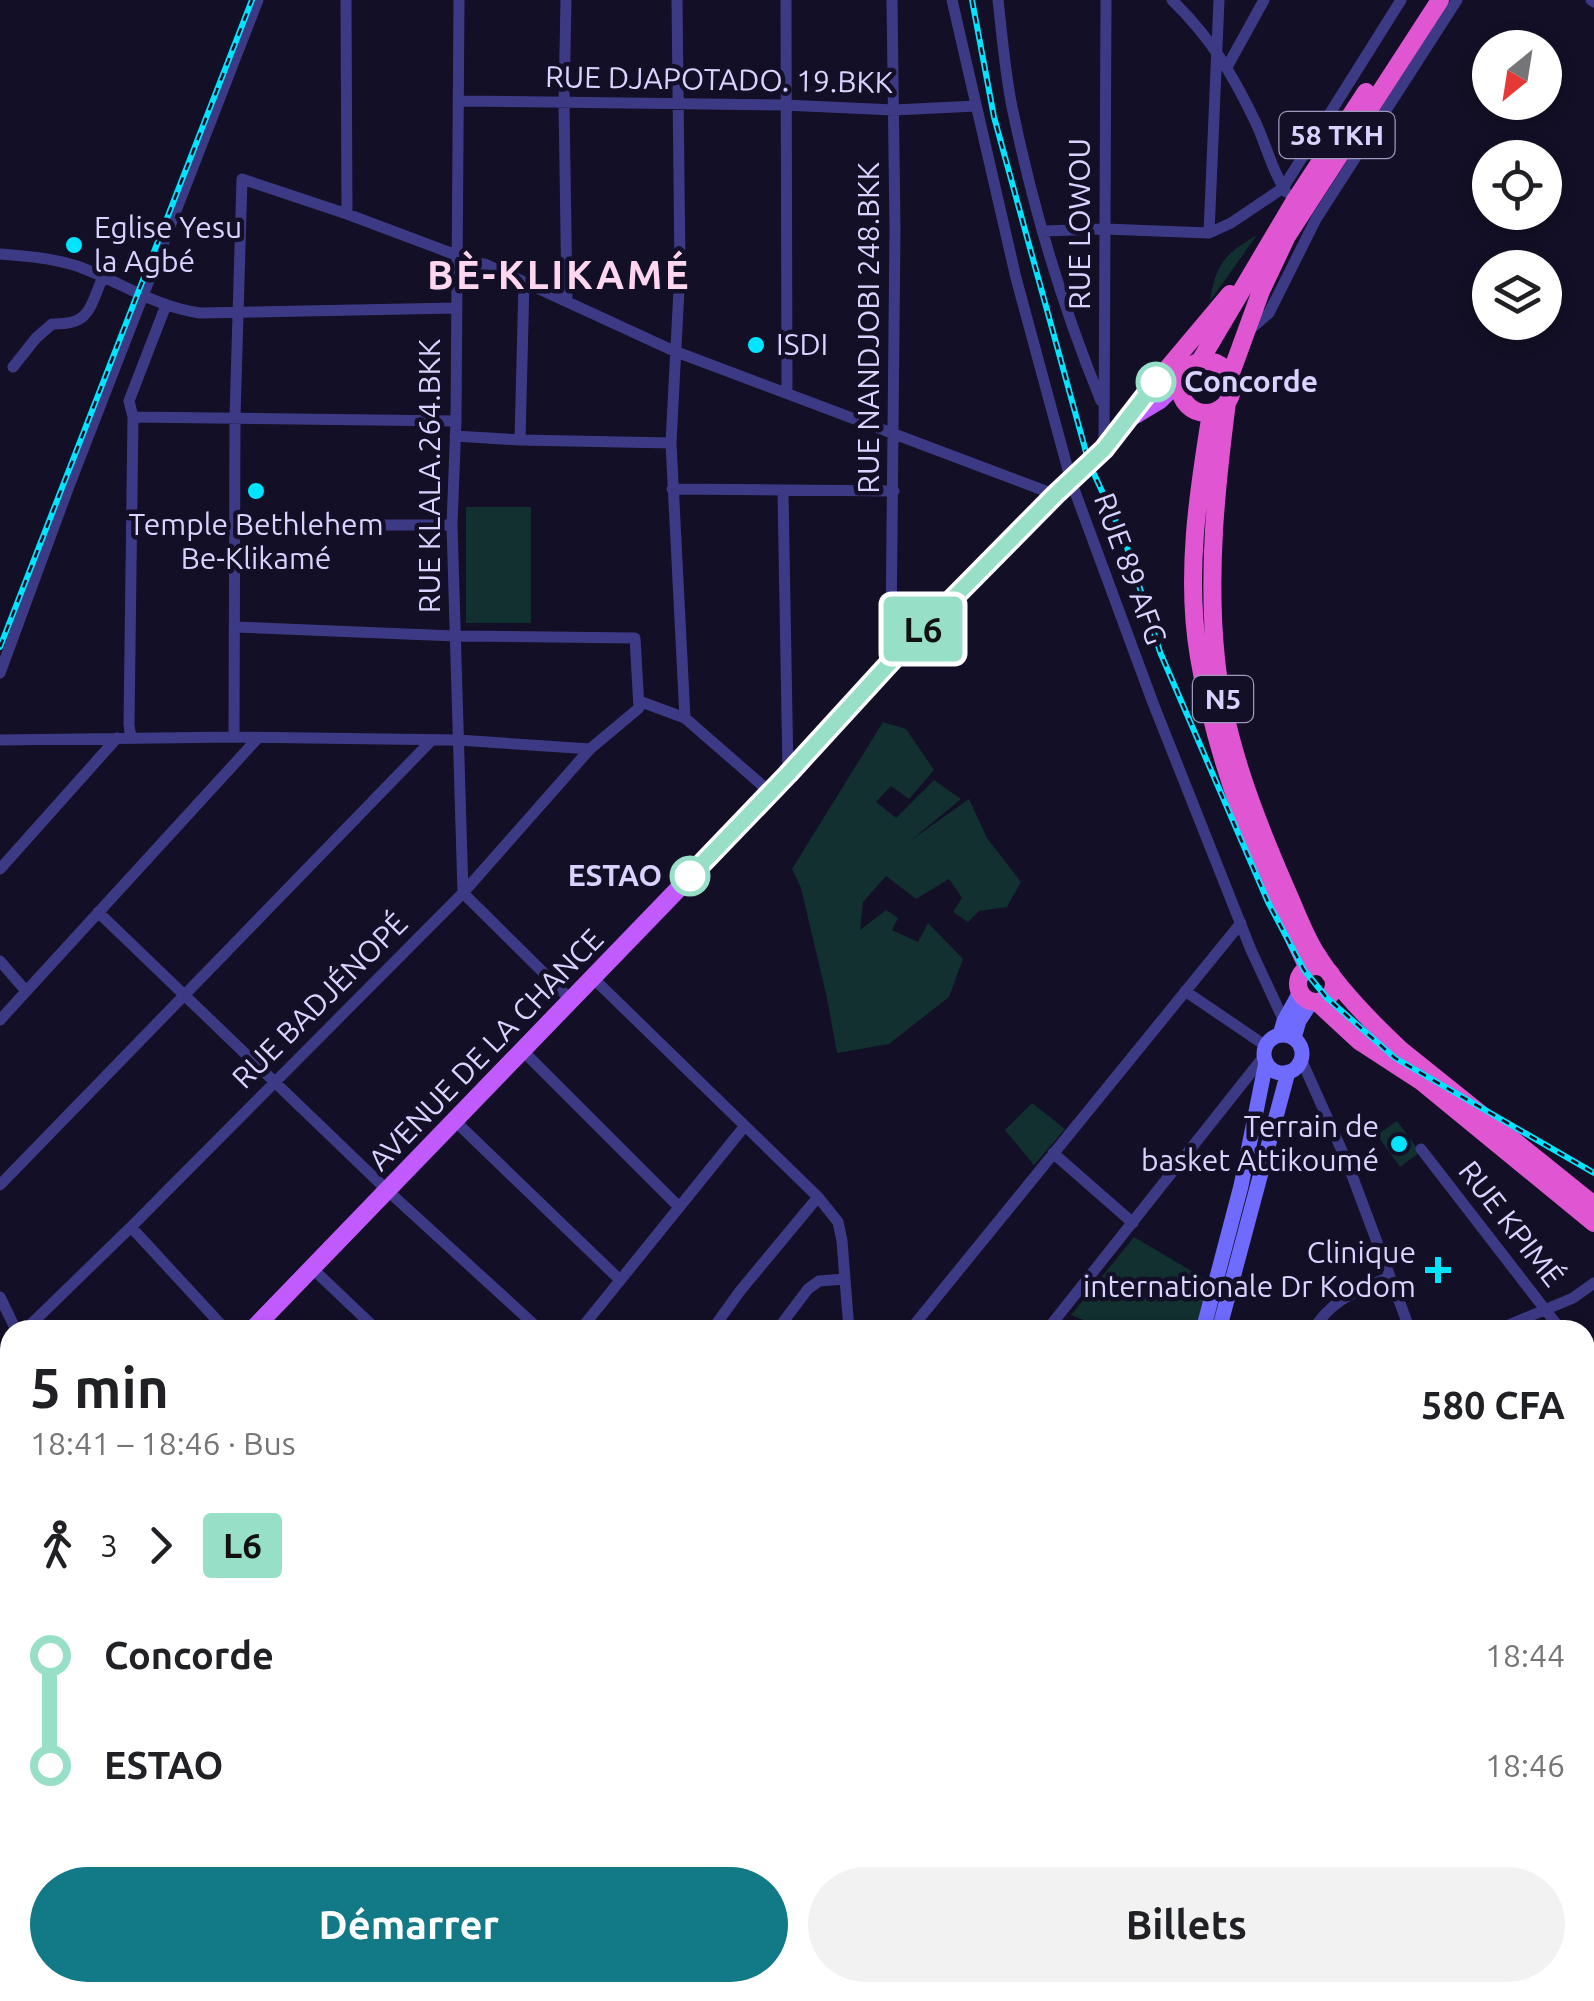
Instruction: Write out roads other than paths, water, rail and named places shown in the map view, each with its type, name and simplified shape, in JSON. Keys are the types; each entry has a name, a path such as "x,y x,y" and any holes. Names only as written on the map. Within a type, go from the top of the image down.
{"highway":[{"name":"58 TKH","path":"1247,332 1300,203 1428,0"},
{"name":"58 TKH","path":"1252,272 1440,0"},
{"path":"1220,407 1194,410 1187,405 1182,398 1188,370 1252,272"},
{"path":"1156,382 1252,272"},
{"path":"1247,332 1230,376 1232,394 1220,407 1198,492 1194,554 1198,656 1237,799 1263,869 1308,968"},
{"path":"1188,370 1218,363 1230,376"},
{"name":"N5","path":"1220,407 1212,586 1216,661 1238,762 1274,860 1315,952 1375,1026 1401,1050 1594,1205"},
{"path":"1310,998 1327,998 1333,990 1332,975 1321,967 1308,968 1298,980 1310,998 1358,1040 1422,1082 1594,1223"}],"main road":[{"name":"AVENUE DE LA CHANCE","path":"1130,416 1150,407 1188,370"},
{"path":"1156,382 1188,370"},
{"name":"AVENUE DE LA CHANCE","path":"262,1320 788,774 896,656 1104,449 1156,382"},
{"path":"1206,1320 1240,1186 1266,1055 1272,1038 1286,1031 1310,998"},
{"path":"1223,1320 1298,1069 1302,1050 1286,1031"},
{"path":"1266,1055 1274,1070 1298,1069"}],"street":[{"path":"0,673 258,0"},
{"path":"346,0 347,214"},
{"name":"RUE KLALA.264.BKK","path":"459,0 452,525 462,892"},
{"path":"566,0 567,300"},
{"path":"677,0 680,270 671,443 685,718"},
{"path":"786,0 787,392"},
{"name":"RUE NANDJOBI 248.BKK","path":"892,0 891,634 896,656"},
{"name":"RUE 89 AFG","path":"952,0 1016,278 1071,481 1153,703 1286,1031"},
{"path":"998,0 1011,104 1042,230 1077,343 1104,410"},
{"name":"RUE LOWOU","path":"1104,449 1106,0"},
{"path":"1172,0 1216,49 1300,203"},
{"path":"1210,233 1219,0"},
{"path":"1227,68 1264,0"},
{"path":"1247,332 1270,313 1300,203 1401,0"},
{"path":"1042,230 1210,233 1300,203 1458,0"},
{"name":"RUE DJAPOTADO. 19.BKK","path":"460,101 894,110 976,106"},
{"path":"234,737 234,416 242,179 347,214 456,259 485,264 674,351 1056,494"},
{"path":"0,254 54,260 143,297 200,313 456,308"},
{"path":"13,368 52,324 72,324 87,314 103,278"},
{"path":"520,440 524,282"},
{"path":"0,869 124,738 129,725 133,416 129,401 166,305"},
{"path":"133,416 456,421"},
{"path":"454,436 671,443"},
{"path":"672,490 894,491"},
{"path":"783,492 788,774"},
{"path":"235,525 452,525"},
{"path":"235,627 635,638 639,700 685,718 770,792"},
{"name":"RUE BADJÉNOPÉ","path":"35,1320 462,892 590,749 639,708 639,700"},
{"path":"0,1020 258,738"},
{"path":"0,740 458,740 590,749"},
{"path":"0,1185 431,741"},
{"path":"462,892 571,1000"},
{"path":"98,912 388,1191 529,1320"},
{"path":"918,1320 1240,924"},
{"path":"0,960 26,991"},
{"path":"593,978 818,1197 838,1222 848,1320"},
{"path":"1055,1320 1266,1055 1185,991"},
{"path":"523,1051 679,1207"},
{"path":"1298,1069 1347,1162 1406,1320"},
{"path":"455,1121 620,1280"},
{"path":"588,1320 744,1126"},
{"name":"RUE KPIMÉ","path":"1421,1149 1554,1320"},
{"path":"1052,1153 1133,1222"},
{"path":"719,1320 818,1197"},
{"path":"131,1227 217,1320"},
{"path":"313,1268 367,1320"},
{"path":"1320,1320 1344,1297 1389,1278"},
{"path":"785,1320 819,1281 845,1279"},
{"path":"1519,1320 1573,1298 1594,1283"},
{"path":"0,1297 11,1320"}],"railway":[{"path":"0,647 252,0"},
{"path":"972,0 994,117 1089,463 1125,541 1160,652 1268,902 1304,970 1327,998 1395,1058 1594,1173"}],"place":[{"name":"Eglise Yesu la Agbé","path":"74,245"},
{"name":"ISDI","path":"756,345"},
{"name":"Concorde","path":"1156,382"},
{"name":"Temple Bethlehem Be-Klikamé","path":"256,491"},
{"name":"ESTAO","path":"690,876"},
{"name":"Terrain de basket Attikoumé","path":"1399,1144"},
{"name":"Clinique internationale Dr Kodom","path":"1438,1270"}],"district":[{"name":"BÈ-KLIKAMÉ","path":"559,275"}]}
